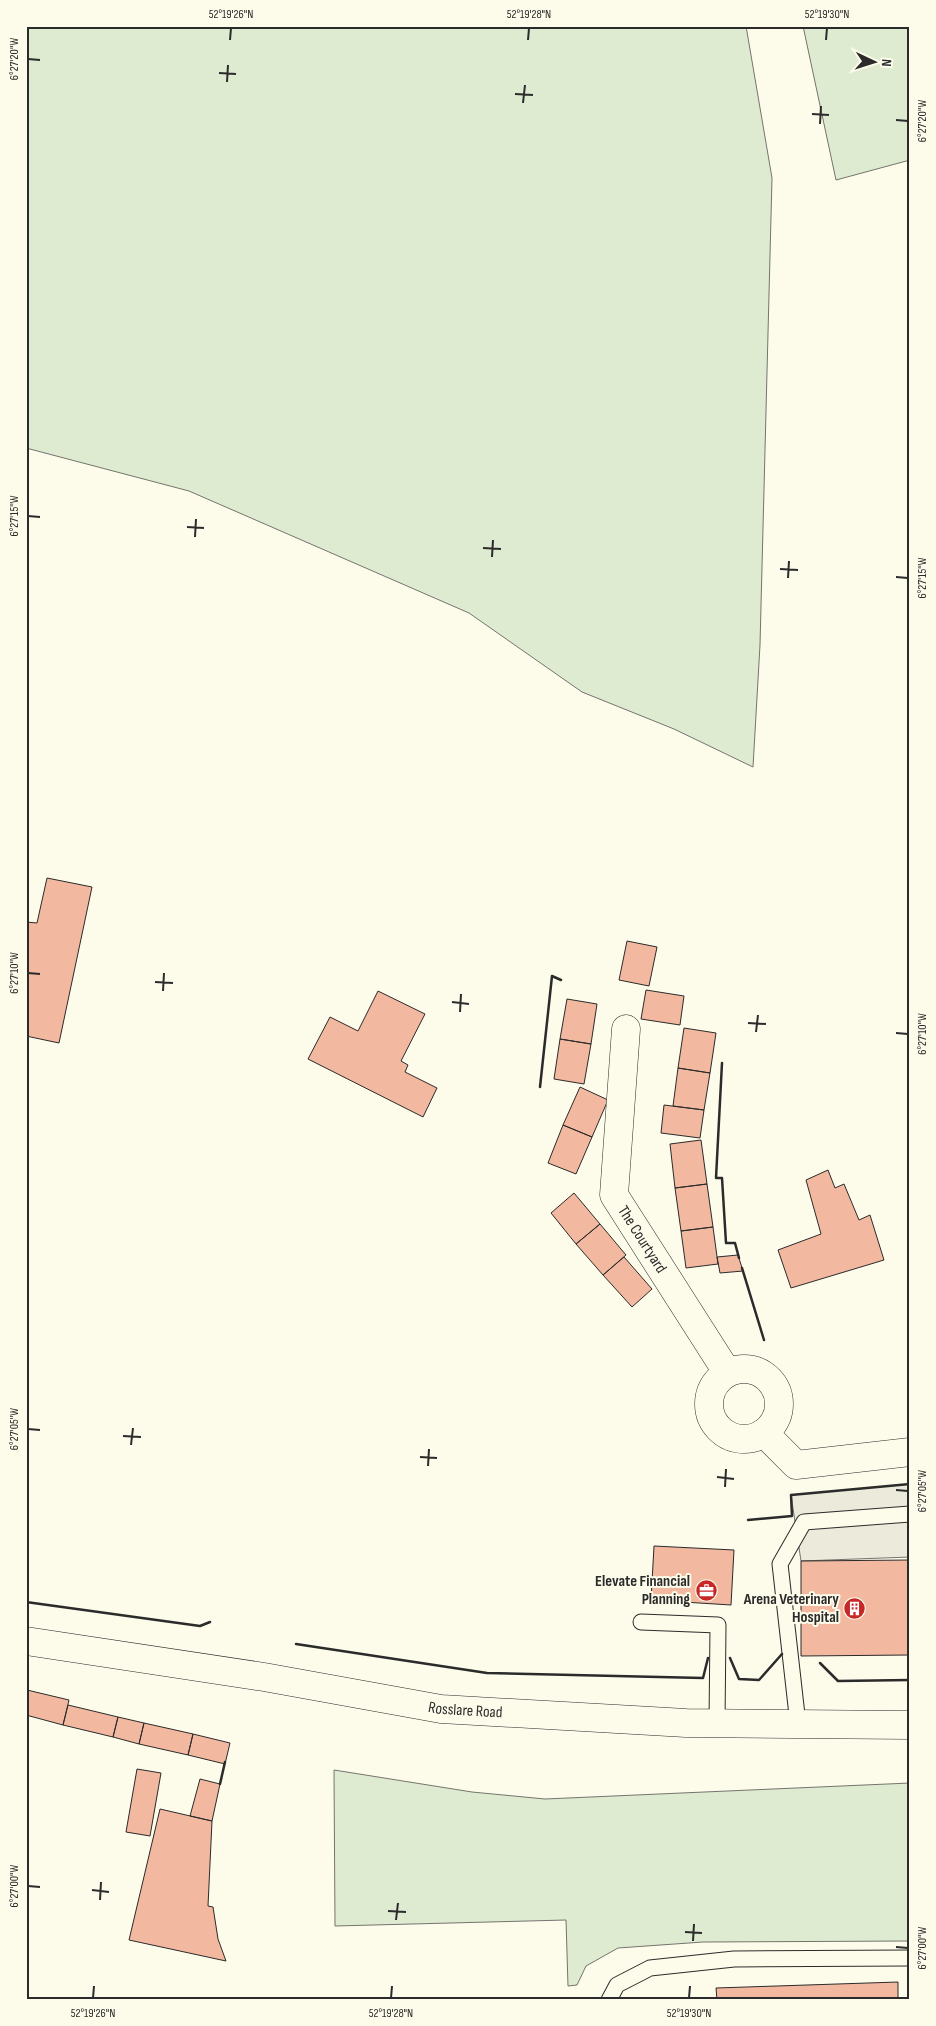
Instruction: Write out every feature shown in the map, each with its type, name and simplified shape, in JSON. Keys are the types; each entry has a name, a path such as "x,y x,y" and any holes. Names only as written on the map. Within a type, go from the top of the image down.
{"main road":[{"name":"The Courtyard","path":"626,1029 614,1195 727,1372"},
{"path":"738,1368 750,1369 761,1373 771,1380 778,1396 778,1414 764,1433 753,1438 742,1439 726,1434 714,1422 709,1412 709,1400 712,1389 718,1379 727,1372 738,1368"},
{"path":"764,1433 796,1465 910,1452"},
{"name":"Rosslare Road","path":"26,1641 264,1677 441,1709 717,1724 910,1725"}],"lane":[{"path":"798,1724 780,1564 804,1522 910,1514"},
{"path":"641,1622 718,1624 717,1724"},
{"path":"609,2000 617,1985 650,1968 734,1959 910,1958"}],"green space":[{"path":"26,26 746,26 772,178 760,645 753,767 674,729 582,692 469,613 189,491 26,448"},
{"path":"803,26 910,26 910,160 836,180"},
{"path":"334,1770 472,1792 545,1799 910,1783 910,1941 703,1942 618,1948 586,1966 577,1985 568,1986 566,1920 335,1926"}],"shaded area":[{"path":"910,1484 910,1557 801,1561 791,1495"}],"building":[{"path":"47,878 92,887 59,1043 26,1036 26,922 37,923"},
{"path":"627,941 657,947 649,986 619,980"},
{"path":"646,990 684,996 680,1025 641,1019"},
{"path":"378,991 425,1014 401,1061 408,1065 405,1072 437,1088 423,1117 308,1059 330,1017 358,1031"},
{"path":"567,999 597,1004 591,1044 560,1039"},
{"path":"684,1028 716,1033 710,1073 678,1068"},
{"path":"560,1039 591,1044 584,1084 554,1079"},
{"path":"678,1068 710,1073 704,1110 673,1106"},
{"path":"580,1087 608,1100 592,1137 563,1125"},
{"path":"664,1105 704,1110 700,1138 661,1133"},
{"path":"563,1125 592,1137 576,1174 548,1163"},
{"path":"701,1140 707,1184 675,1188 670,1144"},
{"path":"828,1170 835,1188 844,1184 859,1220 870,1215 884,1260 791,1288 778,1250 821,1234 806,1180"},
{"path":"707,1184 713,1227 681,1231 675,1188"},
{"path":"574,1193 600,1224 576,1244 551,1213"},
{"path":"600,1224 626,1255 603,1275 576,1244"},
{"path":"713,1227 718,1264 686,1268 681,1231"},
{"path":"738,1255 743,1271 720,1273 717,1257"},
{"path":"624,1257 652,1289 632,1307 603,1275"},
{"path":"654,1546 734,1550 731,1605 651,1600"},
{"name":"Arena Veterinary Hospital","path":"910,1560 910,1655 801,1656 801,1561"},
{"path":"27,1690 69,1700 63,1725 26,1715"},
{"path":"68,1705 118,1717 113,1737 63,1725"},
{"path":"118,1717 144,1723 139,1744 113,1737"},
{"path":"144,1723 193,1734 188,1755 139,1744"},
{"path":"193,1734 230,1743 225,1764 188,1755"},
{"path":"137,1769 161,1773 150,1836 126,1832"},
{"path":"200,1779 220,1784 212,1821 190,1816"},
{"path":"160,1809 212,1821 208,1906 213,1907 218,1939 226,1961 129,1940"},
{"path":"898,1982 898,2000 717,2000 716,1988"}],"wall":[{"path":"540,1087 552,976 561,980"},
{"path":"722,1063 716,1178 722,1178 726,1243 735,1243 739,1258"},
{"path":"742,1268 764,1340"},
{"path":"748,1520 792,1516 791,1495 910,1484"},
{"path":"26,1602 200,1626 210,1622"},
{"path":"296,1644 487,1673 703,1678 708,1658"},
{"path":"730,1658 739,1679 759,1680 782,1654"},
{"path":"820,1663 838,1681 910,1680"},
{"path":"220,1784 225,1762"}],"place":[{"name":"Elevate Financial Planning","path":"706,1590"},
{"name":"Arena Veterinary Hospital","path":"855,1608"}]}
